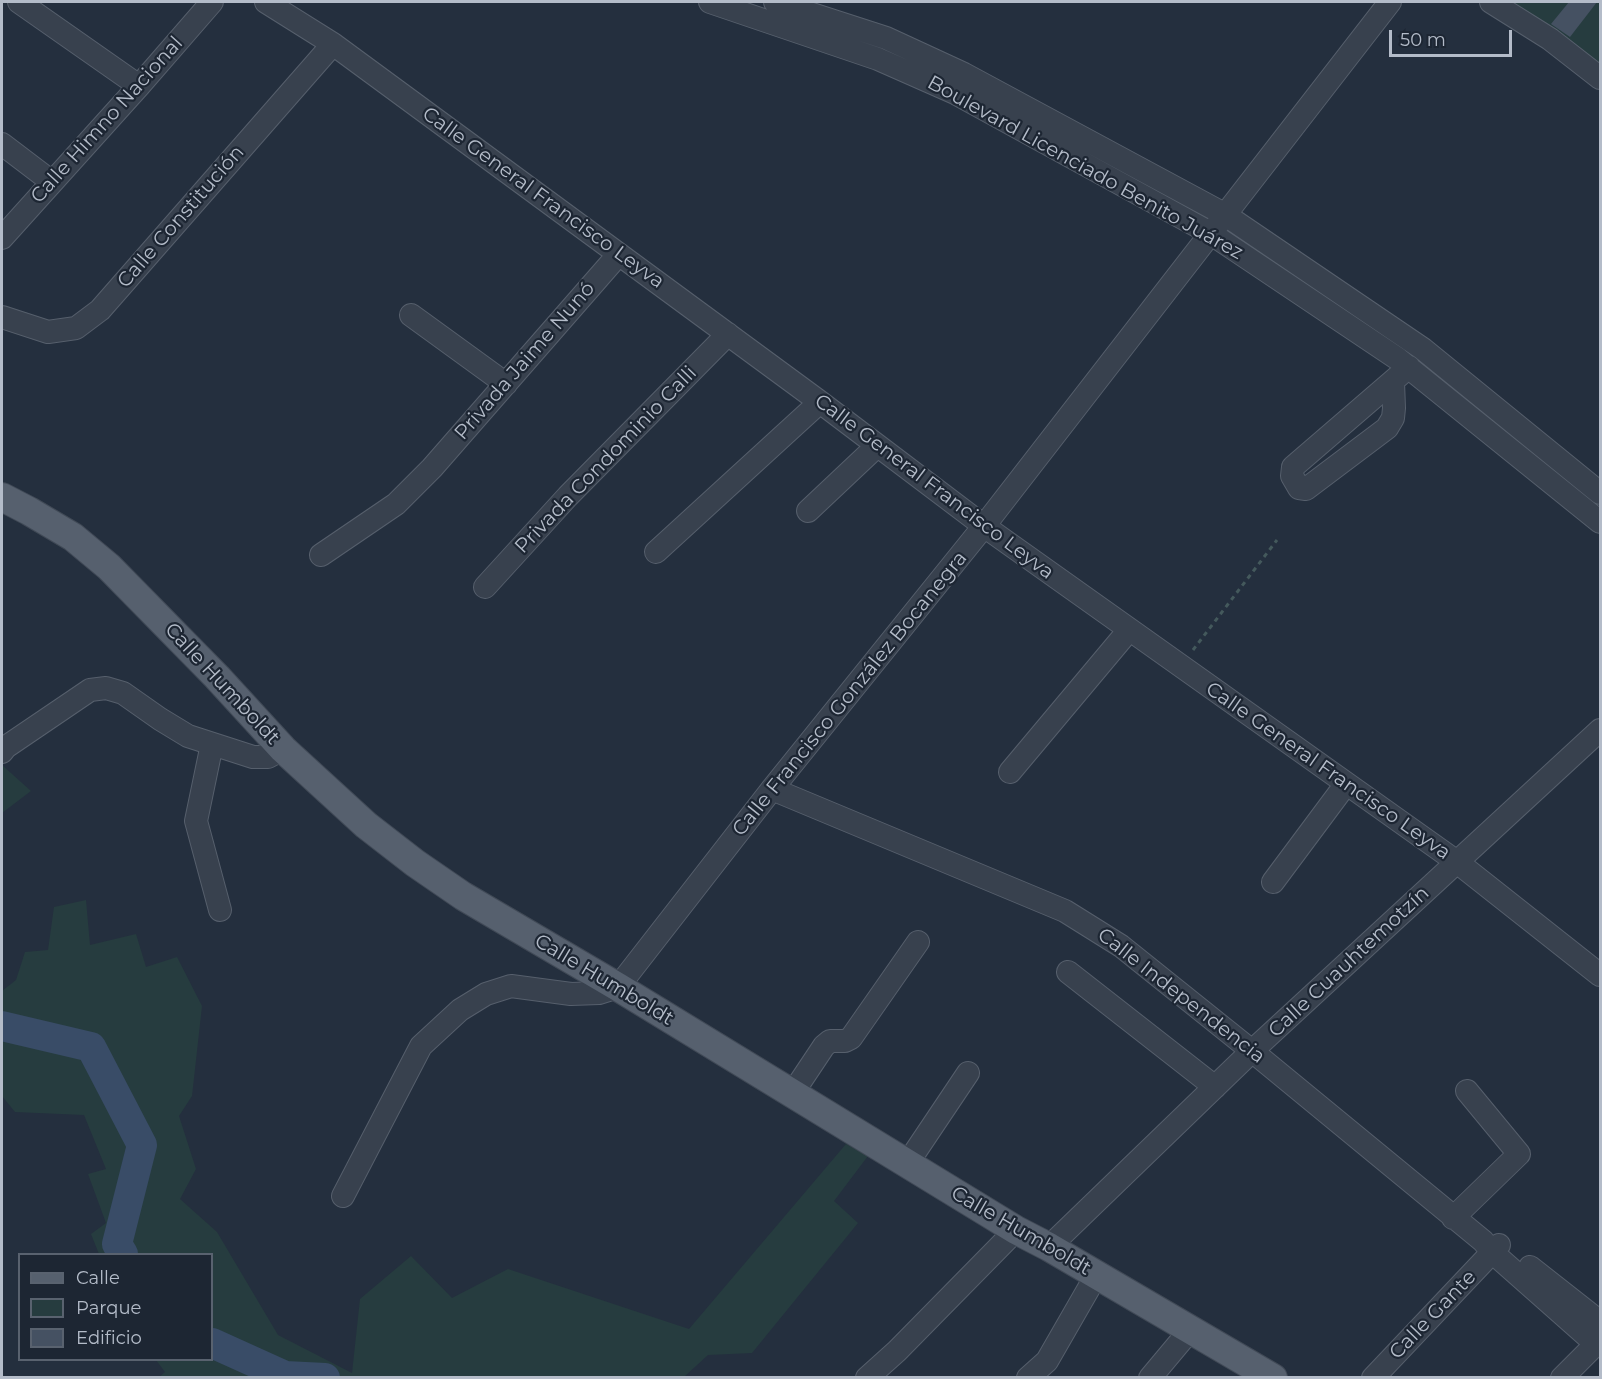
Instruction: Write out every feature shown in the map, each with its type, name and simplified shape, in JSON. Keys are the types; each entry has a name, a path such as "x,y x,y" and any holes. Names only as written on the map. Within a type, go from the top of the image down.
{"main road":[{"name":"Calle Humboldt","path":"2,497 73,537 109,567 217,677 283,749 366,825 415,863 463,896 618,987 1016,1230 1097,1274 1273,1377"}],"street":[{"path":"19,2 139,86"},
{"name":"Calle Himno Nacional","path":"2,238 212,2"},
{"name":"Calle General Francisco Leyva","path":"266,2 333,44 820,402 984,526 1457,862 1600,975"},
{"name":"Boulevard Licenciado Benito Juárez","path":"710,2 882,48 964,74 1224,214 1423,349 1600,494"},
{"name":"Boulevard Licenciado Benito Juárez","path":"775,2 882,48 955,93 1210,233 1600,522"},
{"name":"Calle Francisco González Bocanegra","path":"618,987 772,789 984,526 1390,2"},
{"path":"1491,2 1550,39 1600,78"},
{"name":"Calle Constitución","path":"2,317 48,332 76,327 100,310 333,44"},
{"path":"2,144 52,182"},
{"name":"Privada Jaime Nunó","path":"321,555 396,504 432,468 619,254"},
{"path":"411,315 506,384"},
{"name":"Privada Condominio Calli","path":"485,587 568,496 728,334"},
{"path":"1401,375 1393,418 1387,428 1306,489 1299,488 1292,476 1293,467 1401,375"},
{"path":"656,552 820,402"},
{"path":"808,511 877,446"},
{"path":"1010,772 1129,630"},
{"path":"2,752 90,690 106,688 123,693 188,736 254,757 268,757 283,749"},
{"name":"Calle Cuauhtemotzín","path":"1049,1247 1252,1051 1600,730"},
{"path":"212,744 196,821 220,910"},
{"path":"1273,882 1346,784"},
{"name":"Calle Independencia","path":"772,789 1065,911 1121,946 1599,1335"},
{"path":"792,1094 824,1046 830,1041 844,1041 851,1038 918,942"},
{"path":"1068,972 1215,1087"},
{"path":"344,1196 421,1046 460,1010 486,994 511,986 572,994 599,993 618,987"},
{"path":"907,1164 968,1073"},
{"path":"1453,1218 1519,1154 1467,1091"},
{"path":"867,1377 897,1351 1016,1230"},
{"name":"Calle Gante","path":"1373,1377 1491,1246"},
{"path":"1028,1377 1047,1361 1097,1274"},
{"path":"1150,1377 1191,1329"},
{"path":"1562,1377 1599,1335"}],"path":[{"path":"1180,667 1277,540"}],"green space":[{"path":"1507,2 1600,2 1600,67"},
{"path":"2,765 31,791 2,813"},
{"path":"86,900 90,945 136,934 146,967 177,957 202,1006 192,1096 179,1116 196,1169 180,1199 217,1232 278,1335 352,1373 360,1299 411,1256 452,1298 508,1269 689,1329 846,1144 868,1156 834,1201 858,1223 752,1353 708,1355 684,1377 159,1377 165,1372 157,1361 213,1361 213,1253 99,1253 91,1234 106,1223 88,1174 106,1169 84,1115 15,1112 2,1096 2,991 16,980 25,952 48,950 54,907"}],"building":[{"path":"1569,2 1597,2 1570,37 1551,24"}],"waterway":[{"path":"2,1026 91,1047 142,1145 117,1244 122,1253"},
{"path":"213,1343 285,1376 325,1378"}]}
